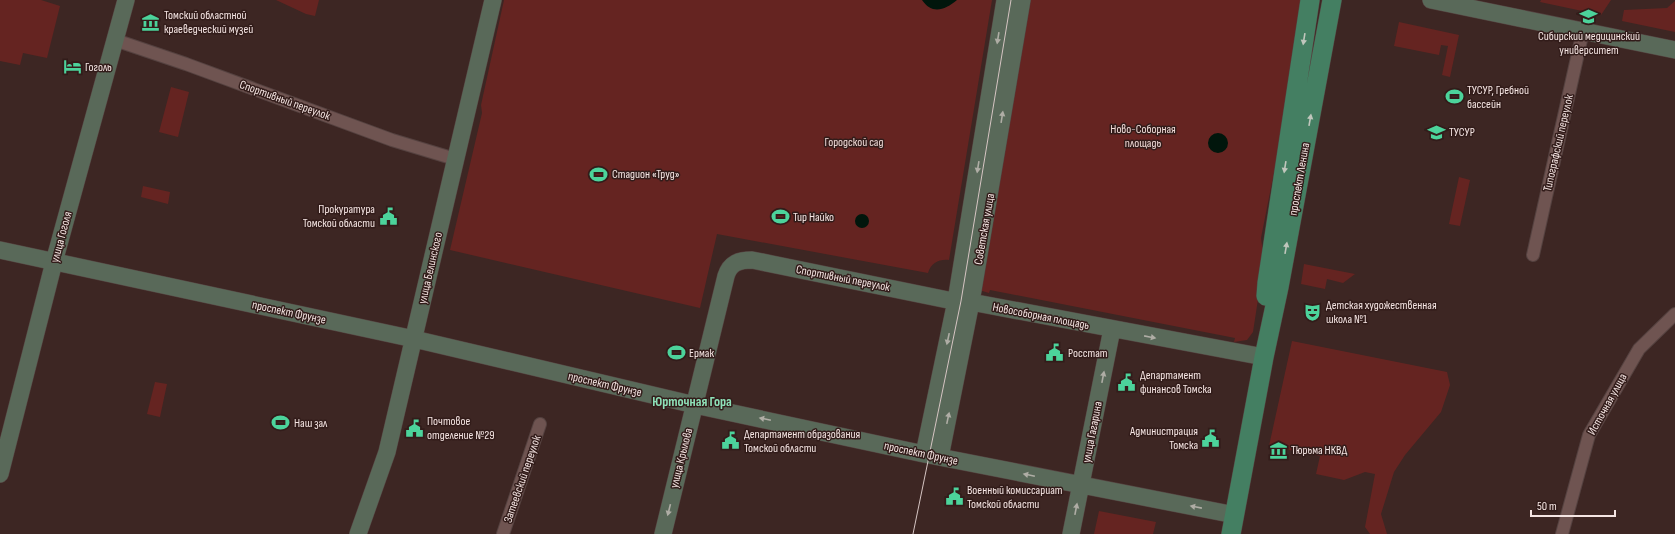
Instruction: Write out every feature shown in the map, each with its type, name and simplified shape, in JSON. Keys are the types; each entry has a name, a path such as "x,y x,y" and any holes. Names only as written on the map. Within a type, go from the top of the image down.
{"main road":[{"name":"проспект Ленина","path":"1264,357 1267,283 1310,0"},
{"name":"проспект Ленина","path":"1231,534 1332,0"}],"street":[{"name":"улица Гоголя","path":"0,474 54,262 126,0"},
{"name":"улица Белинского","path":"358,534 387,452 493,0"},
{"name":"Советская улица","path":"963,301 1005,0"},
{"name":"Советская улица","path":"932,455 1022,0"},
{"path":"1431,0 1675,50"},
{"name":"Типографский переулок","path":"1534,255 1583,31"},
{"name":"Спортивный переулок","path":"114,40 186,64 392,140 455,159"},
{"name":"проспект Фрунзе","path":"0,250 414,339 694,405 932,455 1235,515"},
{"name":"Спортивный переулок","path":"731,266 743,260 752,260 963,301"},
{"name":"улица Крылова","path":"663,534 726,276 731,266"},
{"name":"Новособорная площадь","path":"963,301 1112,329"},
{"name":"Источная улица","path":"1562,534 1589,435 1639,349 1675,314"},
{"path":"1112,329 1264,357"},
{"name":"улица Гагарина","path":"1071,534 1112,329"},
{"name":"Затеевский переулок","path":"503,534 540,424"}],"green space":[{"path":"0,0 41,0 60,6 47,58 23,53 20,65 0,61"},
{"path":"276,0 319,0 315,16 306,14"},
{"name":"Городской сад","path":"504,0 992,0 949,260 936,262 933,264 928,273 717,234 700,308 450,250 482,113 481,105"},
{"name":"Ново-Соборная площадь","path":"1029,0 1305,0 1261,238 1264,260 1253,332 1247,340 1234,342 1235,338 990,290 989,293 979,290"},
{"path":"1541,0 1611,0 1601,15 1540,2"},
{"path":"1675,1 1675,32 1622,21 1624,10 1667,8"},
{"path":"1399,22 1459,35 1450,77 1442,75 1448,46 1441,45 1439,55 1394,46"},
{"path":"171,87 189,92 178,137 159,132"},
{"path":"1459,177 1470,180 1460,226 1449,224"},
{"path":"143,186 170,192 168,204 141,197"},
{"path":"1304,264 1355,274 1343,283 1327,279 1325,289 1301,284"},
{"path":"1292,341 1447,372 1450,385 1441,412 1405,455 1394,472 1381,514 1387,534 1370,534 1365,527 1375,474 1365,472 1344,480 1316,474 1320,456 1269,446"},
{"path":"155,382 167,384 160,417 147,414"},
{"path":"1099,511 1156,522 1153,534 1094,534"}],"shaded area":[{"path":"922,0 957,0 943,8 934,9 926,5"},
{"path":"1218,133 1225,136 1228,143 1225,150 1218,153 1211,150 1208,143 1211,136"},
{"path":"859,214 865,214 869,218 869,224 865,228 859,228 855,224 855,218"}],"tram line":[{"path":"913,534 961,301 1011,0"}],"place":[{"name":"Сибирский медицинский университет","path":"1589,17"},
{"name":"Томский областной краеведческий музей","path":"151,22"},
{"name":"Гоголь","path":"72,67"},
{"name":"ТУСУР, Гребной бассейн","path":"1454,97"},
{"name":"ТУСУР","path":"1436,132"},
{"name":"Стадион «Труд»","path":"599,174"},
{"name":"Прокуратура Томской области","path":"388,216"},
{"name":"Тир Найко","path":"780,217"},
{"name":"Детская художественная школа №1","path":"1313,312"},
{"name":"Ермак","path":"676,353"},
{"name":"Росстат","path":"1055,353"},
{"name":"Департамент финансов Томска","path":"1127,382"},
{"name":"Наш зал","path":"281,423"},
{"name":"Почтовое отделение №29","path":"414,428"},
{"name":"Администрация Томска","path":"1211,438"},
{"name":"Департамент образования Томской области","path":"731,441"},
{"name":"Тюрьма НКВД","path":"1278,450"},
{"name":"Военный комиссариат Томской области","path":"954,497"}],"district":[{"name":"Юрточная Гора","path":"692,401"}]}
